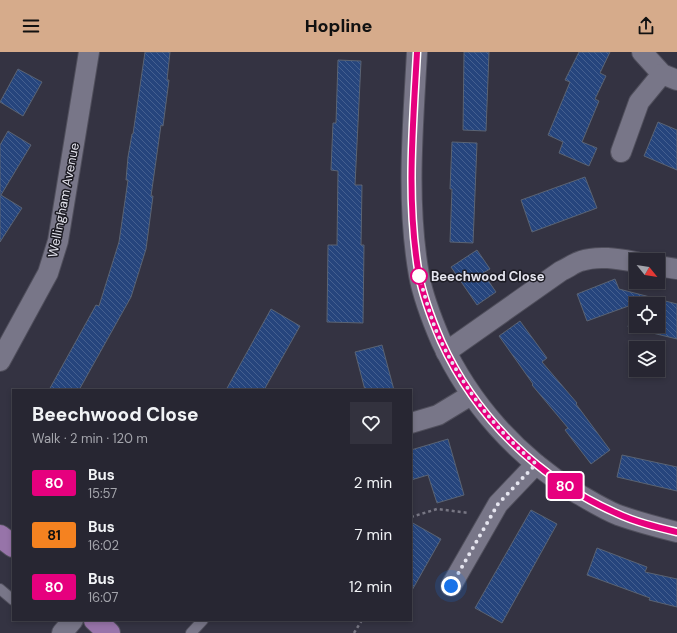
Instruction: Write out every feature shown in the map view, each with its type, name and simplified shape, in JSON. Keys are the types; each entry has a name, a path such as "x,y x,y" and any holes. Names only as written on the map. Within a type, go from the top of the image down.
{"main road":[{"path":"0,536 12,545"},
{"path":"96,621 109,633"}],"street":[{"name":"Wellingham Avenue","path":"0,361 48,273 58,242 88,52"},
{"path":"417,52 411,184 412,223 421,282 435,327 446,352 482,409 509,440 536,464 561,483 588,500 617,514 654,527 677,532"},
{"path":"621,152 639,102 669,77 642,52"},
{"path":"446,352 561,271 582,260 619,258 629,260"},
{"path":"665,267 677,269"},
{"path":"412,423 438,414 472,395"},
{"path":"451,586 498,504 536,464"},
{"path":"62,633 72,621"}],"lane":[{"path":"0,589 12,599"},
{"path":"191,633 202,621"}],"path":[{"path":"412,517 437,509 471,514"},
{"path":"354,633 361,621"}],"building":[{"path":"145,52 170,52 167,80 169,80 151,196 153,196 146,249 131,297 80,389 50,389 96,305 99,306 119,242 128,180 126,180 128,157 133,134"},
{"path":"464,52 489,52 486,131 463,130"},
{"path":"579,52 610,52 600,73 606,76 595,99 599,101 582,142 597,148 589,166 559,153 563,142 548,135 570,82 565,80"},
{"path":"338,60 361,61 355,185 362,185 361,245 364,245 363,323 327,322 328,245 337,245 338,171 331,170 333,123 336,123"},
{"path":"18,69 42,82 23,116 0,102"},
{"path":"658,122 677,130 677,170 644,156"},
{"path":"8,131 31,145 1,195 22,208 0,242 0,145"},
{"path":"452,142 477,143 473,243 450,242"},
{"path":"585,177 597,208 532,232 521,200"},
{"path":"477,250 490,269 483,273 496,292 477,305 451,267"},
{"path":"615,279 619,289 650,297 629,297 629,306 587,321 577,294"},
{"path":"665,301 677,304 677,339 652,333 665,333"},
{"path":"271,309 300,326 265,389 227,389"},
{"path":"520,321 547,358 542,362 577,403 576,404 610,450 591,464 565,430 568,428 532,385 533,384 499,336"},
{"path":"382,345 394,389 365,389 355,352"},
{"path":"448,439 464,495 437,503 428,475 412,480 412,450"},
{"path":"622,455 677,467 677,491 617,477"},
{"path":"531,510 557,524 502,623 475,608"},
{"path":"412,523 441,539 412,590"},
{"path":"597,548 647,567 645,572 677,579 677,607 649,600 650,598 587,575"}],"bus line":[{"name":"80","path":"417,52 412,143 412,223 419,276 426,302 446,352 458,374 482,409 509,440 536,464 561,483 588,500 617,514 654,527 677,532"}],"place":[{"name":"Beechwood Close","path":"419,276"}],"route":[{"path":"419,276 435,327 458,374 482,409 494,423 509,440 536,464 498,504 451,586"}]}
